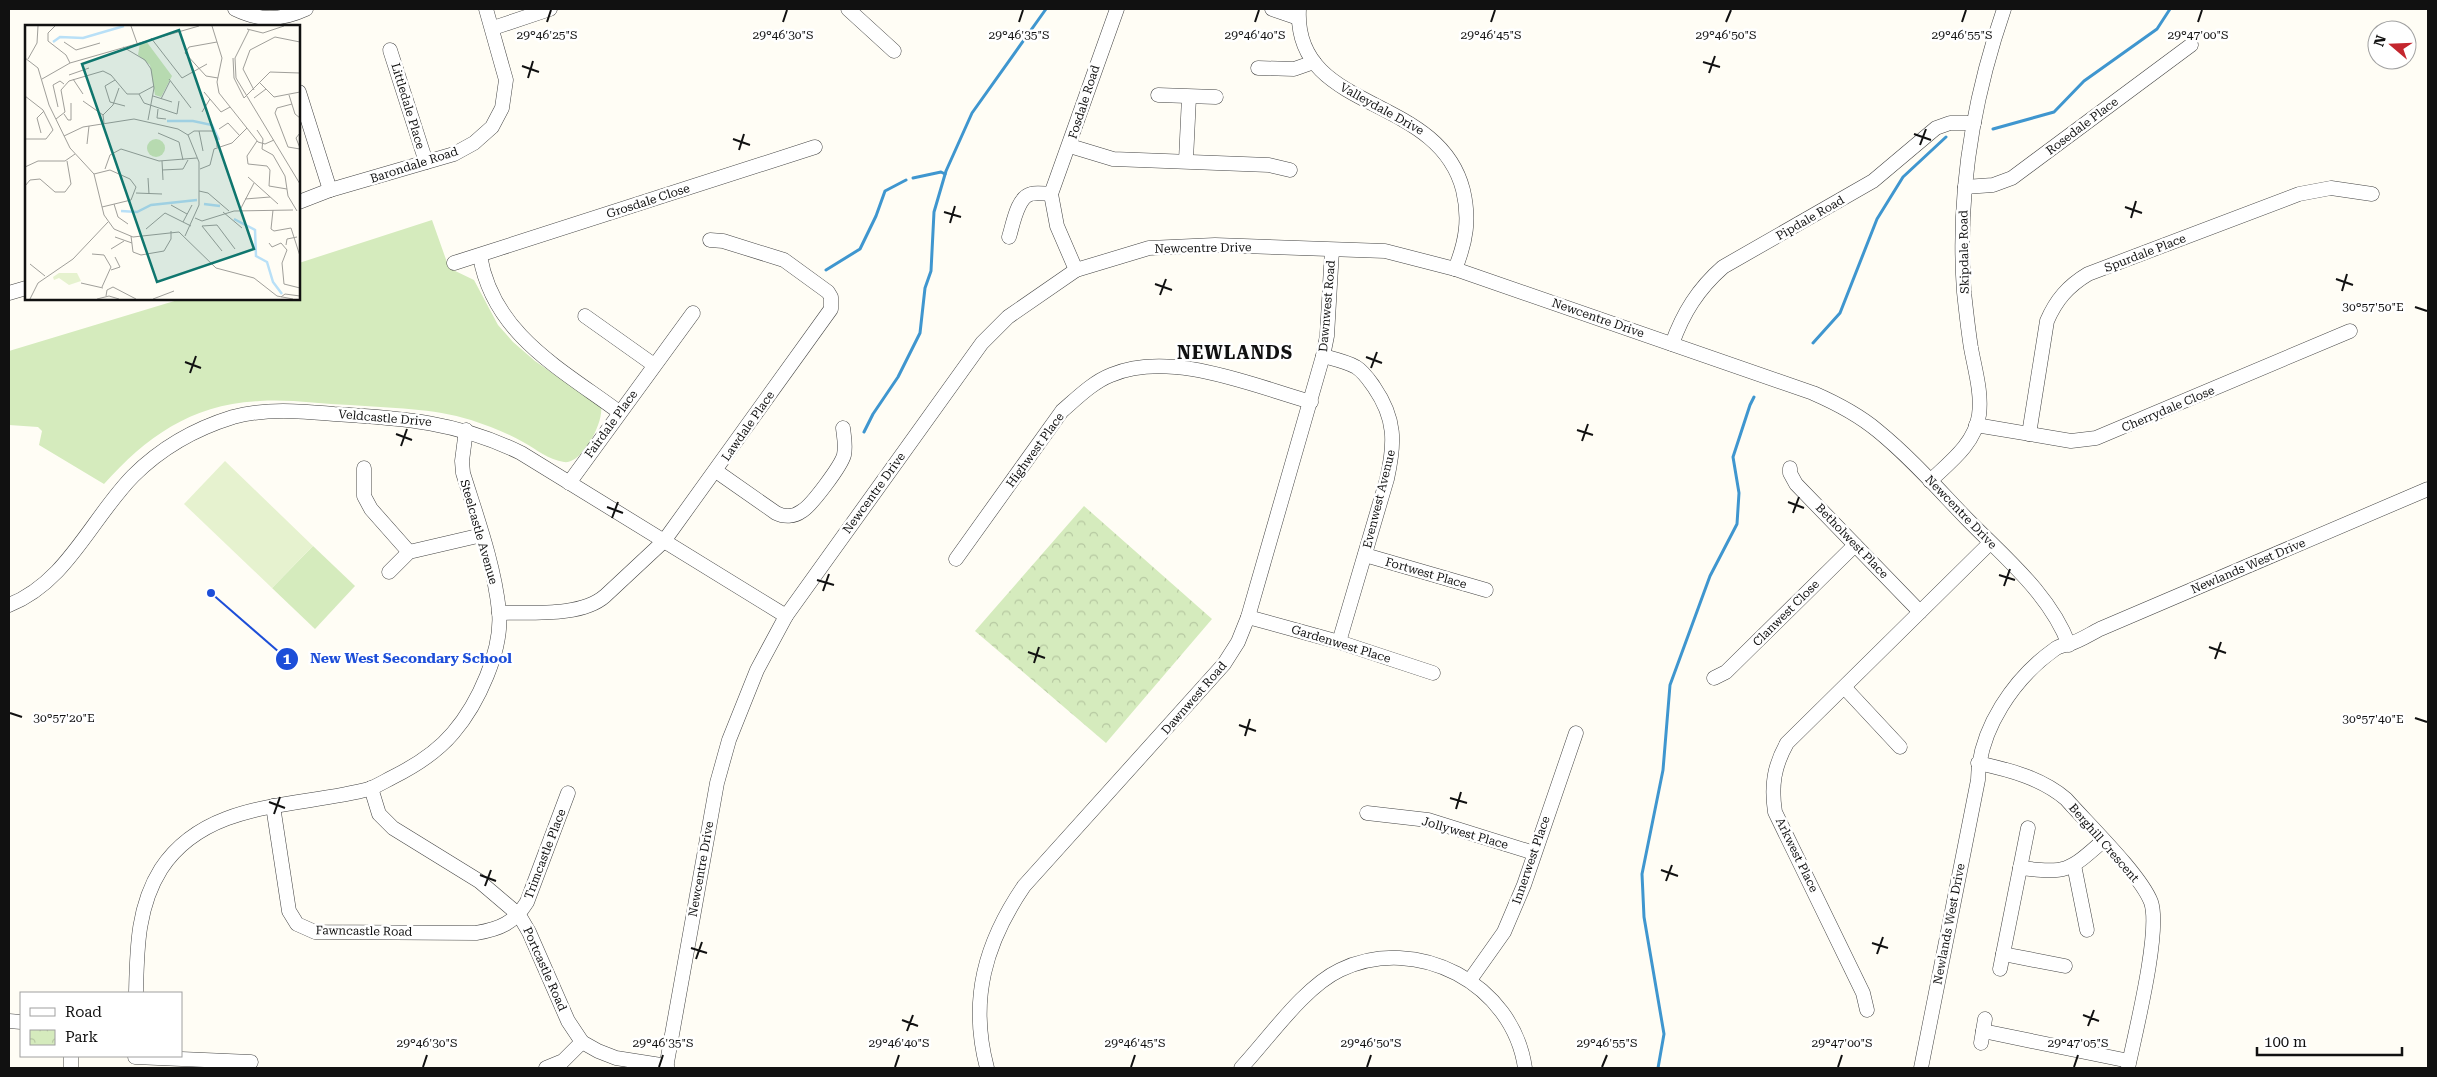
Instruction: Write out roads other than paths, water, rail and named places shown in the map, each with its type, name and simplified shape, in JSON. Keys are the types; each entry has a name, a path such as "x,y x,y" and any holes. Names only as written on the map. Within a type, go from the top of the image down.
{"street":[{"path":"235,9 251,16 269,20 292,16 306,9"},
{"name":"Barondale Road","path":"300,202 330,190 454,154 474,143 492,127 504,99 506,80 493,28 486,9"},
{"path":"493,28 550,9"},
{"path":"848,9 894,51"},
{"name":"Fosdale Road","path":"1051,194 1070,146 1107,31 1117,9"},
{"path":"1272,9 1299,13"},
{"name":"Skipdale Road","path":"1930,481 1966,446 1976,425 1979,402 1964,290 1963,223 1965,187 1974,123 1984,72 2004,9"},
{"name":"Valleydale Drive","path":"1299,13 1302,37 1314,62 1334,83 1411,123 1428,135 1445,152 1460,178 1467,208 1467,228 1455,268"},
{"name":"Rosedale Place","path":"1965,187 1993,185 2012,178 2191,45"},
{"name":"Littledale Place","path":"390,50 426,162"},
{"path":"1258,68 1294,69 1314,62"},
{"path":"300,95 330,190"},
{"path":"1158,95 1216,97"},
{"path":"1186,160 1189,97"},
{"name":"Pipdale Road","path":"1672,344 1688,306 1704,285 1724,268 1873,181 1936,128 1950,123 1974,123"},
{"path":"1070,146 1113,159 1186,160 1269,165 1290,170"},
{"name":"Grosdale Close","path":"454,263 815,147"},
{"name":"Spurdale Place","path":"2029,434 2047,321 2054,306 2074,283 2088,274 2299,194 2331,188 2372,194"},
{"path":"1010,237 1022,201 1026,196 1033,193 1051,194 1057,226 1076,270"},
{"name":"Lawdale Place","path":"499,613 588,607 605,596 664,541 831,309 832,297 828,292 789,263 723,241 710,240"},
{"name":"Newcentre Drive","path":"666,1067 717,783 739,712 757,670 786,616 982,343 1008,317 1076,270 1149,248 1215,245 1332,250 1385,250 1455,268 1813,393 1837,404 1877,430 1930,481 2049,606 2060,621 2069,645"},
{"name":"Dawnwest Road","path":"987,1068 982,1047 979,1008 982,976 992,944 1006,912 1024,886 1224,664 1238,642 1248,617 1323,356 1327,336 1332,250"},
{"path":"480,256 483,274 494,303 515,331 544,356 619,412"},
{"path":"9,293 25,288"},
{"name":"Fairdale Place","path":"569,483 619,412 694,313"},
{"path":"586,316 654,365"},
{"name":"Cherrydale Close","path":"1976,425 2071,441 2096,438 2350,331"},
{"name":"Evenwest Avenue","path":"1323,356 1356,366 1366,375 1385,405 1393,432 1393,454 1339,642"},
{"name":"Highwest Place","path":"956,559 1062,412 1084,392 1110,375 1159,364 1191,368 1311,402"},
{"name":"Veldcastle Drive","path":"9,605 28,597 50,579 132,477 159,453 180,438 204,427 234,417 264,412 292,411 381,417 440,424 493,439 521,453 786,616"},
{"path":"716,471 781,516 794,515 803,511 837,469 844,455 843,428"},
{"name":"Steelcastle Avenue","path":"136,992 138,938 142,914 161,869 185,843 208,827 248,810 371,788 418,764 454,732 483,686 492,662 499,613 492,568 463,473 462,461 466,430"},
{"path":"364,468 364,496 371,509 409,552"},
{"name":"Betholwest Place","path":"1790,468 1796,484 1920,612"},
{"name":"Newlands West Drive","path":"1921,1068 1982,764 2008,712 2026,688 2069,645 2100,629 2428,489"},
{"path":"389,572 409,552 482,535"},
{"name":"Arkwest Place","path":"1867,1010 1863,993 1776,812 1772,781 1775,769 1787,743 1845,688 1990,543"},
{"name":"Clanwest Close","path":"1714,678 1726,672 1855,545"},
{"name":"Fortwest Place","path":"1365,555 1486,590"},
{"name":"Gardenwest Place","path":"1248,617 1339,642 1433,673"},
{"path":"1845,688 1900,747"},
{"name":"Innerwest Place","path":"1470,980 1504,932 1524,885 1576,733"},
{"name":"Berghill Crescent","path":"1982,764 2029,777 2053,788 2103,840 2138,881 2151,903 2153,913 2152,939 2129,1065"},
{"name":"Portcastle Road","path":"371,788 379,814 393,828 479,881 519,915 529,932 568,1021 582,1042 616,1058 666,1067"},
{"name":"Trimcastle Place","path":"519,915 527,902 568,793"},
{"name":"Fawncastle Road","path":"272,806 290,911 297,924 306,929 315,932 476,933 497,930 519,915"},
{"name":"Jollywest Place","path":"1366,813 1428,820 1534,853"},
{"path":"2000,969 2028,828"},
{"path":"2020,868 2060,871 2074,865 2103,840"},
{"path":"2074,865 2087,930"},
{"path":"2003,954 2065,966"},
{"path":"1241,1068 1311,990 1340,970 1365,961 1389,958 1413,959 1440,966 1470,980 1488,995 1506,1016 1519,1043 1526,1068"},
{"path":"1983,1031 2129,1065"},
{"path":"546,1068 563,1061 582,1042"},
{"path":"135,1060 251,1062"}],"waterway":[{"path":"864,432 873,414 898,377 920,333 925,288 931,271 934,212 946,171 972,113 1046,9"},
{"path":"1993,129 2054,112 2084,81 2157,29 2170,9"},
{"path":"1813,343 1840,313 1877,219 1903,177 1946,137"},
{"path":"913,178 941,172 945,174"},
{"path":"826,270 860,249 876,216 885,191 906,180"},
{"path":"1658,1068 1664,1034 1644,917 1642,874 1663,770 1670,685 1710,576 1737,524 1739,493 1733,457 1754,397"}],"place":[{"name":"New West Secondary School","path":"211,593"}],"district":[{"name":"NEWLANDS","path":"1235,353"}]}
